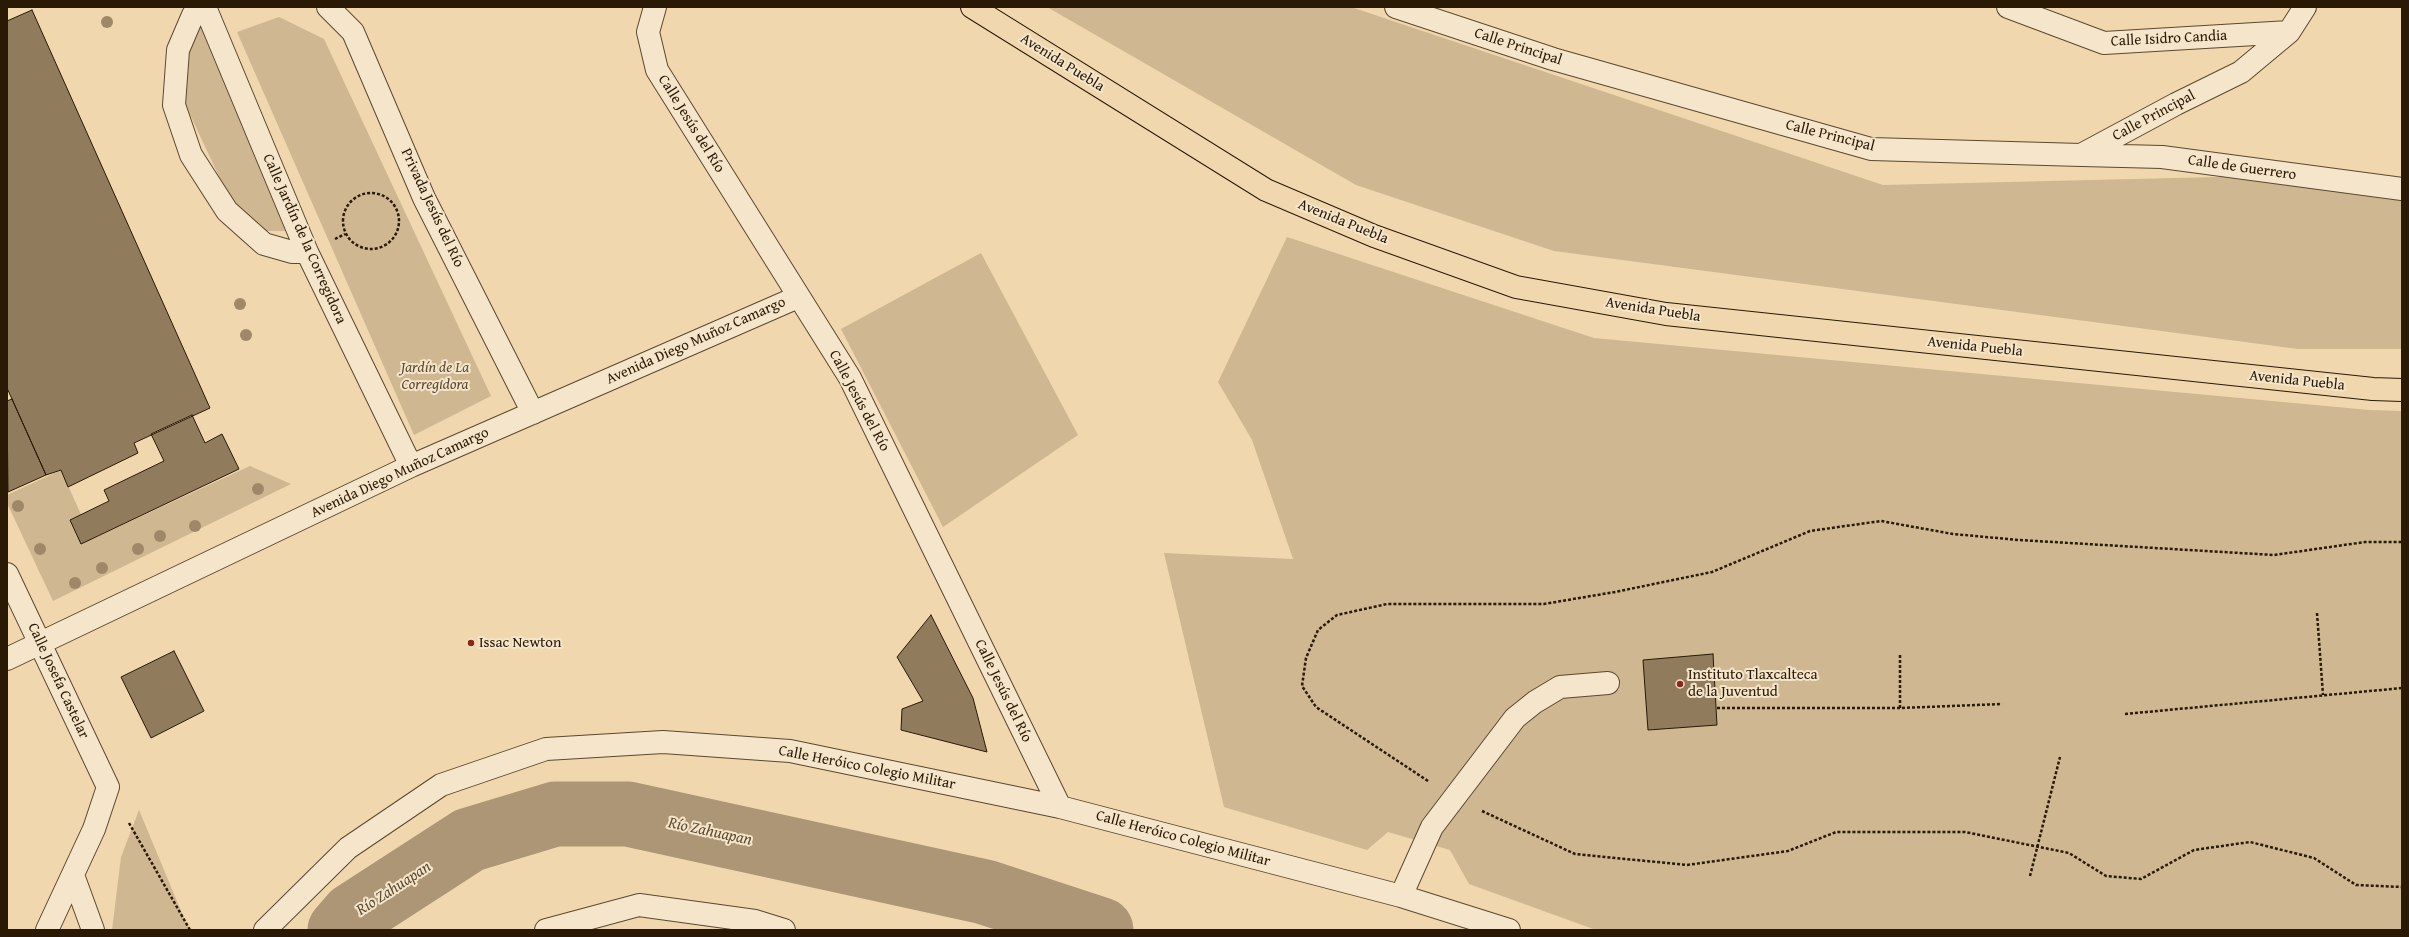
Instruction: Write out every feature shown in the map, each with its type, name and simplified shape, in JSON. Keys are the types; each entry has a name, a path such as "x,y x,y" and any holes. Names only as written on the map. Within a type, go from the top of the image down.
{"main road":[{"name":"Avenida Puebla","path":"972,7 1266,190 1374,236 1516,287 1666,314 2373,389 2402,390"}],"street":[{"name":"Calle Jardín de la Corregidora","path":"205,7 307,252 411,466"},
{"path":"205,7 193,15 178,50 174,105 191,155 227,210 264,244 292,252 307,252"},
{"name":"Privada Jesús del Río","path":"328,7 353,32 424,198 533,413"},
{"name":"Calle Jesús del Río","path":"655,7 648,32 657,70 850,378 1060,807"},
{"name":"Calle Principal","path":"1396,7 1553,60 1871,149 2081,155 2176,104 2241,72 2288,32 2305,7"},
{"name":"Calle Isidro Candia","path":"2008,7 2104,43 2288,32"},
{"name":"Calle de Guerrero","path":"2081,155 2162,157 2402,189"},
{"name":"Avenida Diego Muñoz Camargo","path":"7,658 411,466 798,297"},
{"name":"Calle Josefa Castelar","path":"7,574 108,787"},
{"path":"1401,896 1432,827 1453,796 1515,718 1535,702 1560,686 1608,683"},
{"name":"Calle Heróico Colegio Militar","path":"265,930 348,848 442,785 546,749 663,742 790,751 1060,807 1401,896 1509,930"},
{"path":"47,930 94,829 108,787"},
{"path":"72,875 93,930"},
{"path":"546,930 639,905 755,921 784,930"}],"path":[{"path":"368,193 386,197 398,211 399,230 394,239 378,249 369,250 359,247 345,234 342,225 346,207 352,200 368,193"},
{"path":"2402,542 2365,542 2274,555 2018,540 1953,534 1881,521 1810,531 1712,572 1615,592 1544,604 1387,604 1337,615 1318,630 1306,658 1302,686 1316,707 1359,737 1453,796 1575,854 1687,865 1788,851 1836,832 1965,832 2069,853 2106,876 2142,879 2194,850 2250,842 2314,858 2356,885 2402,887"},
{"path":"2317,613 2323,695"},
{"path":"1900,655 1900,708"},
{"path":"2125,714 2402,688"},
{"path":"1717,708 1900,708 2002,704"},
{"path":"2030,876 2060,757"},
{"path":"108,787 190,930"}],"green space":[{"path":"1047,7 1351,7 1883,185 2258,176 2402,188 2402,349 2298,349 1554,251 1356,185"},
{"name":"Jardín de La Corregidora","path":"279,17 324,39 491,396 414,435 237,32"},
{"path":"204,21 293,231 262,231 231,202 186,106 183,49"},
{"path":"1287,237 1594,338 2369,410 2402,411 2402,930 1596,930 1469,884 1450,850 1388,832 1367,850 1224,807 1164,553 1293,559 1252,440 1218,382"},
{"path":"981,253 1078,435 943,527 841,329"},
{"path":"250,466 291,484 53,601 7,503 7,495 61,470 92,539"},
{"path":"139,810 189,930 112,930 121,857"}],"building":[{"path":"32,10 210,408 134,443 138,453 68,487 61,470 46,475 7,388 7,21"},
{"path":"12,399 46,475 8,492 7,401"},
{"path":"192,415 205,443 222,434 239,469 81,544 70,520 109,501 104,490 164,461 151,434"},
{"path":"931,615 973,698 987,752 901,730 902,709 923,701 897,657"},
{"path":"174,651 204,711 151,738 121,677"},
{"name":"Instituto Tlaxcalteca de la Juventud","path":"1713,654 1717,725 1648,730 1643,660"}],"waterway":[{"name":"Río Zahuapan","path":"340,930 353,915 469,840 555,814 628,814 985,892 1101,930"}],"place":[{"name":"Issac Newton","path":"471,643"},
{"name":"Instituto Tlaxcalteca de la Juventud","path":"1680,684"}]}
